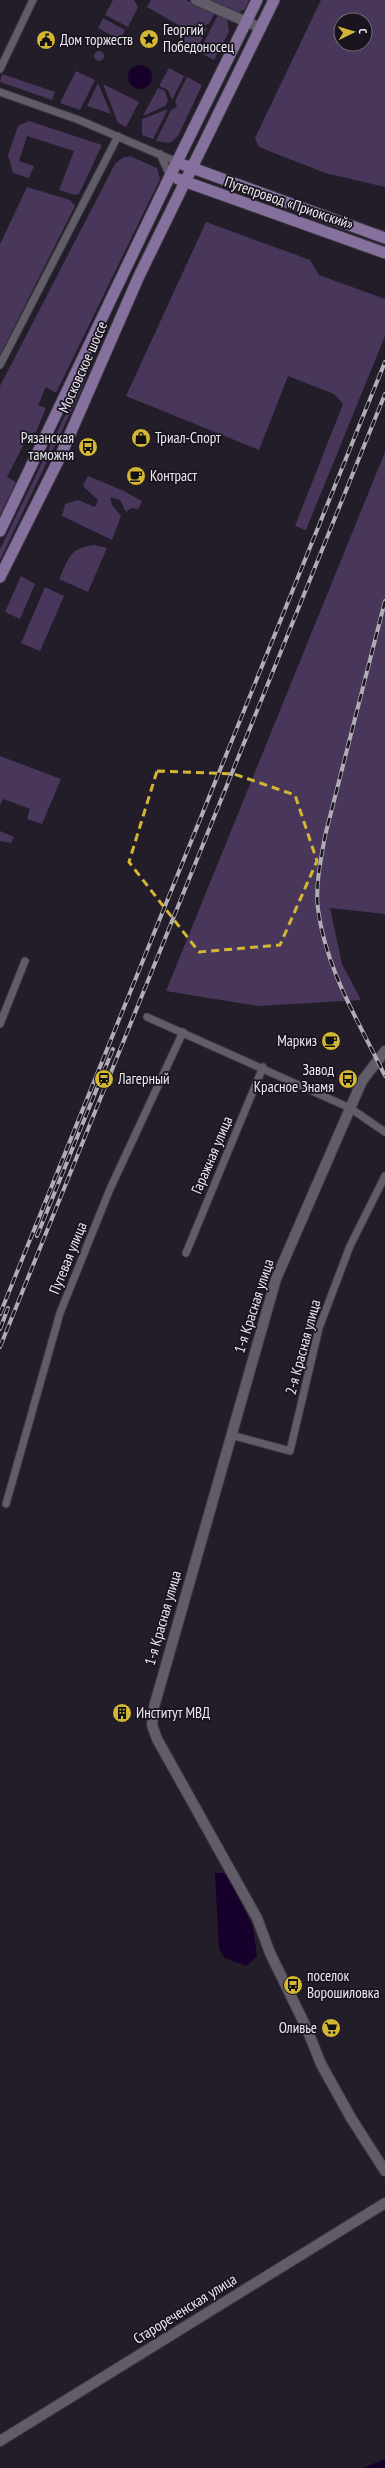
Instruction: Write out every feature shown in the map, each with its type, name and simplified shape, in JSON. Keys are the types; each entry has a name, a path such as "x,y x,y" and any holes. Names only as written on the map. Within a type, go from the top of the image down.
{"main road":[{"name":"Московское шоссе","path":"0,531 176,162 257,0"},
{"name":"Московское шоссе","path":"0,577 60,457 139,276 274,0"},
{"path":"176,162 191,168"},
{"name":"Путепровод «Приокский»","path":"191,168 385,238"},
{"name":"Путепровод «Приокский»","path":"170,176 385,253"}],"street":[{"path":"0,69 33,0"},
{"path":"196,0 261,28"},
{"path":"0,92 118,136 160,153 176,162"},
{"path":"0,365 118,136"},
{"path":"160,153 170,176"},
{"path":"0,1024 25,961"},
{"path":"147,1017 263,1067 350,1108 385,1132"},
{"name":"Путевая улица","path":"6,1504 60,1313 110,1189 183,1032"},
{"name":"1-я Красная улица","path":"385,1051 362,1080 276,1279 154,1707 152,1725 156,1739 257,1918 272,1958 307,2029 321,2064 351,2118 385,2171"},
{"name":"Гаражная улица","path":"186,1253 263,1067"},
{"name":"2-я Красная улица","path":"231,1435 290,1451 319,1328 350,1246 385,1176"},
{"name":"Старореченская улица","path":"0,2441 385,2203"}],"highlighted area":[{"path":"157,771 234,774 295,795 317,861 280,945 199,952 129,862"}],"shaded area":[{"path":"113,0 134,0 138,7 128,27 105,15"},
{"path":"151,0 185,0 216,11 209,24 187,30 147,7"},
{"path":"206,0 249,0 245,9 239,12"},
{"path":"321,0 385,0 385,187 325,173 259,147 255,138"},
{"path":"219,13 227,18 229,32 214,60 199,52"},
{"path":"103,18 125,30 120,40 98,28"},
{"path":"207,28 196,51 182,43 187,33"},
{"path":"97,51 101,51 104,56 101,61 97,61 94,58 94,54"},
{"path":"140,65 149,68 152,77 149,86 140,89 131,86 128,77 131,68"},
{"path":"169,68 184,76 172,100 168,90 159,86"},
{"path":"76,71 95,80 80,110 60,103"},
{"path":"2,74 55,92 52,100 0,82"},
{"path":"187,77 202,85 178,136 170,143 156,141 171,110 177,107 175,101"},
{"path":"98,83 111,114 87,106"},
{"path":"103,84 139,102 126,127 118,123"},
{"path":"158,88 165,91 168,101 165,106 143,116"},
{"path":"168,109 153,139 142,135 142,119"},
{"path":"29,121 102,145 79,194 75,195 59,190 74,151 27,136 19,161 34,166 29,178 13,173 8,155 18,126"},
{"path":"130,156 157,168 160,179 56,393 46,387 38,405 46,408 36,432 29,434 7,477 16,482 0,515 0,386 115,164 122,158"},
{"path":"27,187 70,200 75,206 0,355 0,244"},
{"path":"206,222 310,260 319,275 385,299 385,336 306,530 295,526 343,404 334,394 288,376 259,450 126,396"},
{"path":"97,350 79,395 0,560 0,549"},
{"path":"385,452 385,914 330,908 342,964 361,1000 258,1006 166,991"},
{"path":"88,476 124,491 142,501 138,509 131,508 126,512 120,500 110,497 112,505 121,516 112,540 62,516 65,504 78,500 95,507 98,500 83,486"},
{"path":"94,545 107,548 88,592 59,579 68,560 74,552"},
{"path":"21,576 35,584 20,619 5,612"},
{"path":"45,587 64,596 40,651 21,643"},
{"path":"0,756 61,779 42,824 27,819 30,809 3,799 0,805"},
{"path":"0,831 14,837 11,843 0,841"},
{"path":"215,1873 224,1873 229,1878 253,1927 257,1957 246,1966 225,1958 219,1949"},
{"path":"385,2459 385,2468 363,2468"}],"railway":[{"path":"0,1314 385,362"},
{"path":"0,1347 385,394"},
{"path":"385,601 325,836 317,891 318,909 328,953 354,1016 385,1076"},
{"path":"37,1236 113,1049"},
{"path":"0,1329 8,1308"}],"place":[{"name":"Георгий Победоносец","path":"149,39"},
{"name":"Дом торжеств","path":"46,40"},
{"name":"Триал-Спорт","path":"141,438"},
{"name":"Рязанская таможня","path":"88,447"},
{"name":"Контраст","path":"136,476"},
{"name":"Маркиз","path":"331,1041"},
{"name":"Лагерный","path":"104,1079"},
{"name":"Завод Красное Знамя","path":"348,1079"},
{"name":"Институт МВД","path":"122,1713"},
{"name":"поселок Ворошиловка","path":"293,1985"},
{"name":"Оливье","path":"331,2028"}]}
